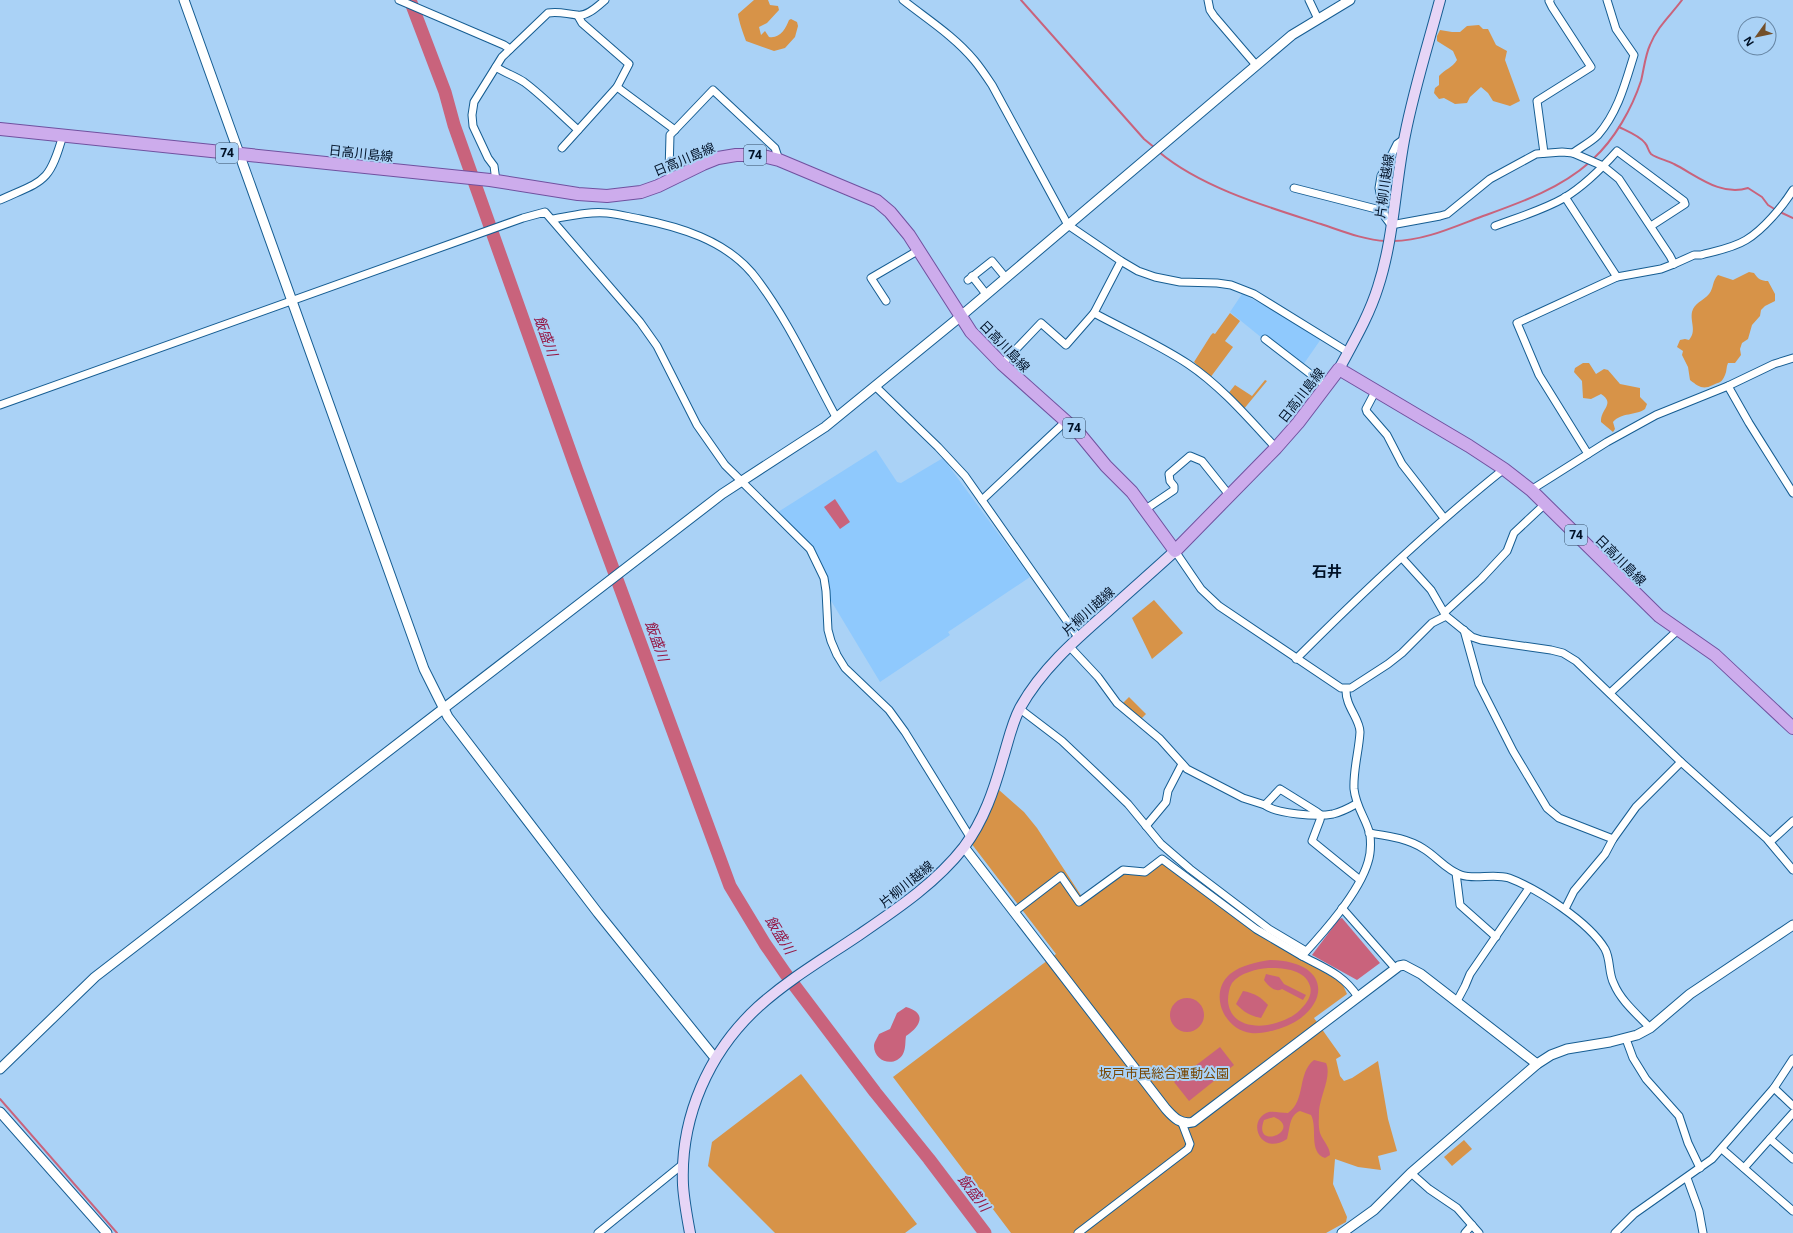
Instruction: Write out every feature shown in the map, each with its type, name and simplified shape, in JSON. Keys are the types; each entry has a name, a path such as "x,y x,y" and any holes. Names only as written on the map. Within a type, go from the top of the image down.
{"main road":[{"name":"片柳川越線","path":"1338,369 1371,308 1378,287 1389,241 1404,139 1440,0"},
{"name":"日高川島線","path":"0,129 493,181 578,194 607,196 641,192 673,179 703,164 724,157 736,155 759,155 779,160 862,194 883,205 898,220 981,344 1065,422 1078,432 1106,466 1125,484 1146,509 1176,551 1276,448 1298,423 1338,369 1375,392 1470,446 1504,469 1531,490 1639,598 1678,630 1715,656 1793,728"},
{"name":"片柳川越線","path":"690,1233 683,1186 683,1164 690,1121 697,1096 715,1058 731,1036 757,1008 805,971 890,914 936,877 964,846 985,811 995,787 1014,722 1020,709 1041,677 1078,637 1176,551"}],"street":[{"path":"184,0 334,423 424,669 444,709 598,913 715,1058"},
{"path":"399,0 504,45 510,49"},
{"path":"493,181 496,170 488,158 473,126 472,115 474,102 496,67 510,49 548,13 562,12 578,16 592,10 605,0"},
{"path":"903,0 954,40 973,59 982,71 998,96 1068,225 1138,271 1168,281 1217,283 1244,289 1265,300 1348,352"},
{"path":"1208,0 1210,10 1214,16 1256,65"},
{"path":"1309,0 1318,19"},
{"path":"0,1069 95,977 740,481 800,444 836,417 961,316 1256,65 1292,36 1350,0"},
{"path":"1544,153 1537,101 1591,67 1552,7 1549,1 1550,0"},
{"path":"1573,153 1598,135 1615,111 1623,92 1634,55 1616,29 1607,0"},
{"path":"562,148 617,87 628,64 582,22 578,16"},
{"path":"496,67 505,74 522,81 534,90 578,130"},
{"path":"617,87 674,130"},
{"path":"673,179 669,172 670,135 713,90 775,148 779,160"},
{"path":"0,200 29,187 46,176 55,161 63,135"},
{"path":"1404,139 1396,144 1381,176 1379,188 1385,217 1391,225 1447,214 1490,179 1536,154 1573,153 1604,166 1624,185 1674,264"},
{"path":"1496,226 1544,208 1565,197 1604,166 1617,151 1684,201 1684,204 1651,226"},
{"path":"1294,188 1384,211"},
{"path":"1588,454 1539,375 1517,323 1617,277 1674,264 1694,255 1701,255 1745,241 1754,235 1774,214 1793,190"},
{"path":"1565,197 1617,277"},
{"path":"0,405 545,212 553,219 640,322 657,346 696,425 724,465 806,544 814,555 824,578 828,630 837,655 845,668 875,696 905,732 970,837"},
{"path":"553,219 593,213 618,215 680,229 709,240 723,248 751,272 773,302 836,417"},
{"path":"886,301 871,278 919,250"},
{"path":"986,294 970,278 992,261 1006,278"},
{"path":"1002,364 1041,323 1066,345 1094,313 1121,261"},
{"path":"1094,313 1192,367 1226,397 1276,448"},
{"path":"1265,339 1326,386"},
{"path":"1531,490 1588,454 1656,415 1728,386 1774,364 1793,358"},
{"path":"875,386 954,463 982,500 1078,637"},
{"path":"1728,386 1746,418 1793,493"},
{"path":"1375,392 1366,410 1387,436 1402,464 1444,518"},
{"path":"982,500 1065,422"},
{"path":"1146,509 1174,490 1169,474 1190,456 1202,461 1230,496"},
{"path":"1296,658 1363,592 1402,558 1444,518 1504,469"},
{"path":"1176,551 1201,589 1212,600 1338,687 1346,689 1357,685 1388,664 1402,653 1432,623 1445,614 1507,551 1514,533 1545,504"},
{"path":"1402,558 1431,590 1445,614 1472,637 1481,640 1562,653 1576,661 1682,762 1770,842 1793,870"},
{"path":"1464,630 1479,684 1513,751 1547,808 1559,818 1613,839"},
{"path":"1610,693 1678,630"},
{"path":"1069,646 1098,677 1117,703 1160,738 1187,769 1218,787 1272,808 1301,815 1321,815 1340,812 1356,804"},
{"path":"1304,954 1342,908 1360,880 1368,862 1371,849 1369,833 1356,804 1354,789 1355,769 1360,730 1346,696 1346,689"},
{"path":"1020,709 1062,741 1094,771 1128,804 1161,844 1197,875 1304,954 1343,978 1351,986 1358,997"},
{"path":"1565,909 1574,891 1605,854 1613,839 1636,807 1682,762"},
{"path":"1146,826 1166,802 1168,791 1182,764"},
{"path":"1265,804 1280,790 1321,815"},
{"path":"1321,815 1312,842 1360,880"},
{"path":"1770,842 1793,821"},
{"path":"1369,833 1403,839 1424,849 1445,867 1467,877 1496,876 1508,878 1529,888 1565,909 1577,918 1604,949 1608,958 1610,976 1614,985 1650,1028"},
{"path":"964,846 1166,1109 1175,1119 1182,1123 1193,1122 1395,968 1404,965 1410,967 1456,1001 1537,1064"},
{"path":"1014,912 1061,876 1079,902 1123,870 1144,872 1162,859 1256,929 1304,954"},
{"path":"1456,873 1460,905 1496,937"},
{"path":"1456,1001 1470,974 1529,888"},
{"path":"1342,908 1395,968"},
{"path":"1342,1233 1374,1210 1411,1173 1537,1064 1551,1055 1567,1049 1626,1039 1650,1028 1690,994 1793,925"},
{"path":"1626,1039 1633,1058 1646,1079 1679,1116 1688,1143 1700,1168"},
{"path":"1615,1233 1634,1214 1687,1178 1722,1149 1774,1088 1793,1059"},
{"path":"1774,1088 1793,1106"},
{"path":"0,1112 107,1233"},
{"path":"1744,1168 1793,1113"},
{"path":"1078,1233 1188,1148 1190,1144 1182,1123"},
{"path":"1770,1139 1793,1159"},
{"path":"1722,1149 1793,1211"},
{"path":"598,1233 683,1164"},
{"path":"1411,1173 1429,1190 1457,1208 1479,1233"},
{"path":"1687,1178 1699,1211 1703,1233"},
{"path":"1465,1233 1472,1225"}],"shaded area":[{"path":"1242,294 1268,307 1321,339 1303,365 1265,335 1262,338 1230,312"},
{"path":"876,450 897,482 901,483 943,458 1030,577 948,632 950,635 880,682 830,599 829,581 819,558 806,540 778,512"},
{"path":"835,499 850,522 840,529 824,507"},
{"path":"1342,918 1380,963 1357,980 1312,955 1339,919"},
{"path":"1270,960 1292,963 1307,969 1316,979 1318,990 1315,1002 1307,1013 1293,1023 1272,1031 1251,1033 1241,1030 1233,1025 1222,1010 1220,991 1223,982 1230,974 1239,968 1249,964","holes":["1274,968 1293,971 1303,976 1307,980 1311,989 1307,1002 1295,1015 1269,1025 1253,1025 1239,1021 1230,1009 1228,1001 1232,983 1248,972"]},
{"path":"1266,974 1279,977 1284,984 1306,995 1303,1000 1282,989 1277,990 1272,988 1264,980"},
{"path":"1243,991 1257,996 1268,1005 1261,1018 1247,1013 1236,1004"},
{"path":"1190,998 1199,1003 1203,1008 1203,1022 1199,1027 1194,1031 1184,1032 1180,1031 1171,1022 1170,1012 1171,1008 1180,999"},
{"path":"906,1007 917,1013 920,1020 915,1028 906,1036 904,1052 899,1058 890,1062 881,1059 877,1056 874,1046 879,1034 890,1029 897,1013"},
{"path":"1220,1047 1234,1065 1189,1101 1174,1082"},
{"path":"1314,1060 1326,1063 1327,1068 1327,1080 1319,1111 1320,1133 1330,1152 1330,1155 1325,1158 1320,1155 1315,1145 1314,1126 1311,1115 1300,1111 1296,1113 1290,1123 1287,1139 1277,1143 1269,1143 1263,1140 1259,1135 1257,1128 1258,1122 1262,1116 1269,1112 1288,1113 1294,1108 1300,1094 1305,1072","holes":["1274,1117 1282,1122 1283,1127 1281,1132 1276,1135 1270,1137 1265,1135 1262,1130 1264,1120"]}],"green space":[{"path":"754,0 768,0 770,5 778,6 779,10 767,23 759,27 761,35 765,31 769,37 779,35 789,20 791,19 797,22 798,26 795,37 785,48 774,51 746,41 738,14"},
{"path":"1479,25 1483,29 1488,29 1496,45 1507,51 1505,60 1520,101 1510,106 1493,101 1488,93 1481,87 1470,97 1467,103 1455,104 1444,98 1439,99 1434,93 1435,88 1439,85 1439,76 1457,60 1453,51 1437,41 1437,36 1440,30 1460,32 1467,26"},
{"path":"1749,272 1754,273 1762,280 1768,281 1775,294 1775,301 1765,306 1761,310 1760,316 1752,325 1748,339 1742,343 1740,349 1741,355 1735,363 1728,363 1723,380 1710,387 1699,386 1690,380 1688,367 1682,355 1683,351 1677,347 1680,340 1689,340 1693,333 1693,309 1709,294 1718,275 1733,280"},
{"path":"1230,313 1240,321 1225,341 1233,347 1210,378 1194,362 1211,335 1213,333 1215,334"},
{"path":"1583,363 1589,363 1596,374 1604,369 1608,370 1620,384 1640,388 1640,397 1647,404 1645,409 1637,413 1624,415 1617,419 1613,422 1615,429 1613,432 1601,422 1601,417 1607,404 1605,398 1601,394 1591,399 1583,398 1582,381 1574,372 1575,368"},
{"path":"1265,380 1267,381 1243,410 1227,395 1235,385 1252,396"},
{"path":"1154,600 1183,633 1152,659 1132,618"},
{"path":"1129,697 1146,714 1141,719 1123,703"},
{"name":"坂戸市民総合運動公園","path":"999,790 1024,812 1037,828 1084,900 1123,872 1145,874 1162,861 1258,933 1342,983 1347,994 1314,1018 1341,1056 1336,1059 1340,1076 1344,1081 1352,1078 1378,1061 1388,1119 1397,1151 1378,1156 1381,1170 1358,1167 1335,1159 1333,1184 1347,1217 1346,1222 1326,1233 1011,1233 893,1077 1056,954 971,843 984,825"},
{"path":"801,1074 917,1224 905,1233 775,1233 708,1166 712,1142"},
{"path":"1464,1140 1472,1149 1452,1166 1444,1157"}],"waterway":[{"name":"飯盛川","path":"410,0 445,92 454,125 577,471 730,886 765,944 785,973 875,1092 929,1159 985,1233"},
{"path":"1021,0 1144,139 1155,148"},
{"path":"1593,159 1609,142 1622,123 1633,102 1641,81 1648,49 1660,27 1682,0"},
{"path":"1619,127 1643,140 1650,153 1654,156 1671,163 1709,184 1728,190 1748,188 1762,197 1768,205 1776,210"},
{"path":"1159,152 1176,165 1195,176 1236,195 1279,211 1353,235 1386,241"},
{"path":"1393,241 1414,239 1435,234 1536,196 1564,181 1590,162"},
{"path":"1780,212 1793,218"},
{"path":"0,1099 117,1233"}],"district":[{"name":"石井","path":"1327,572"}]}
